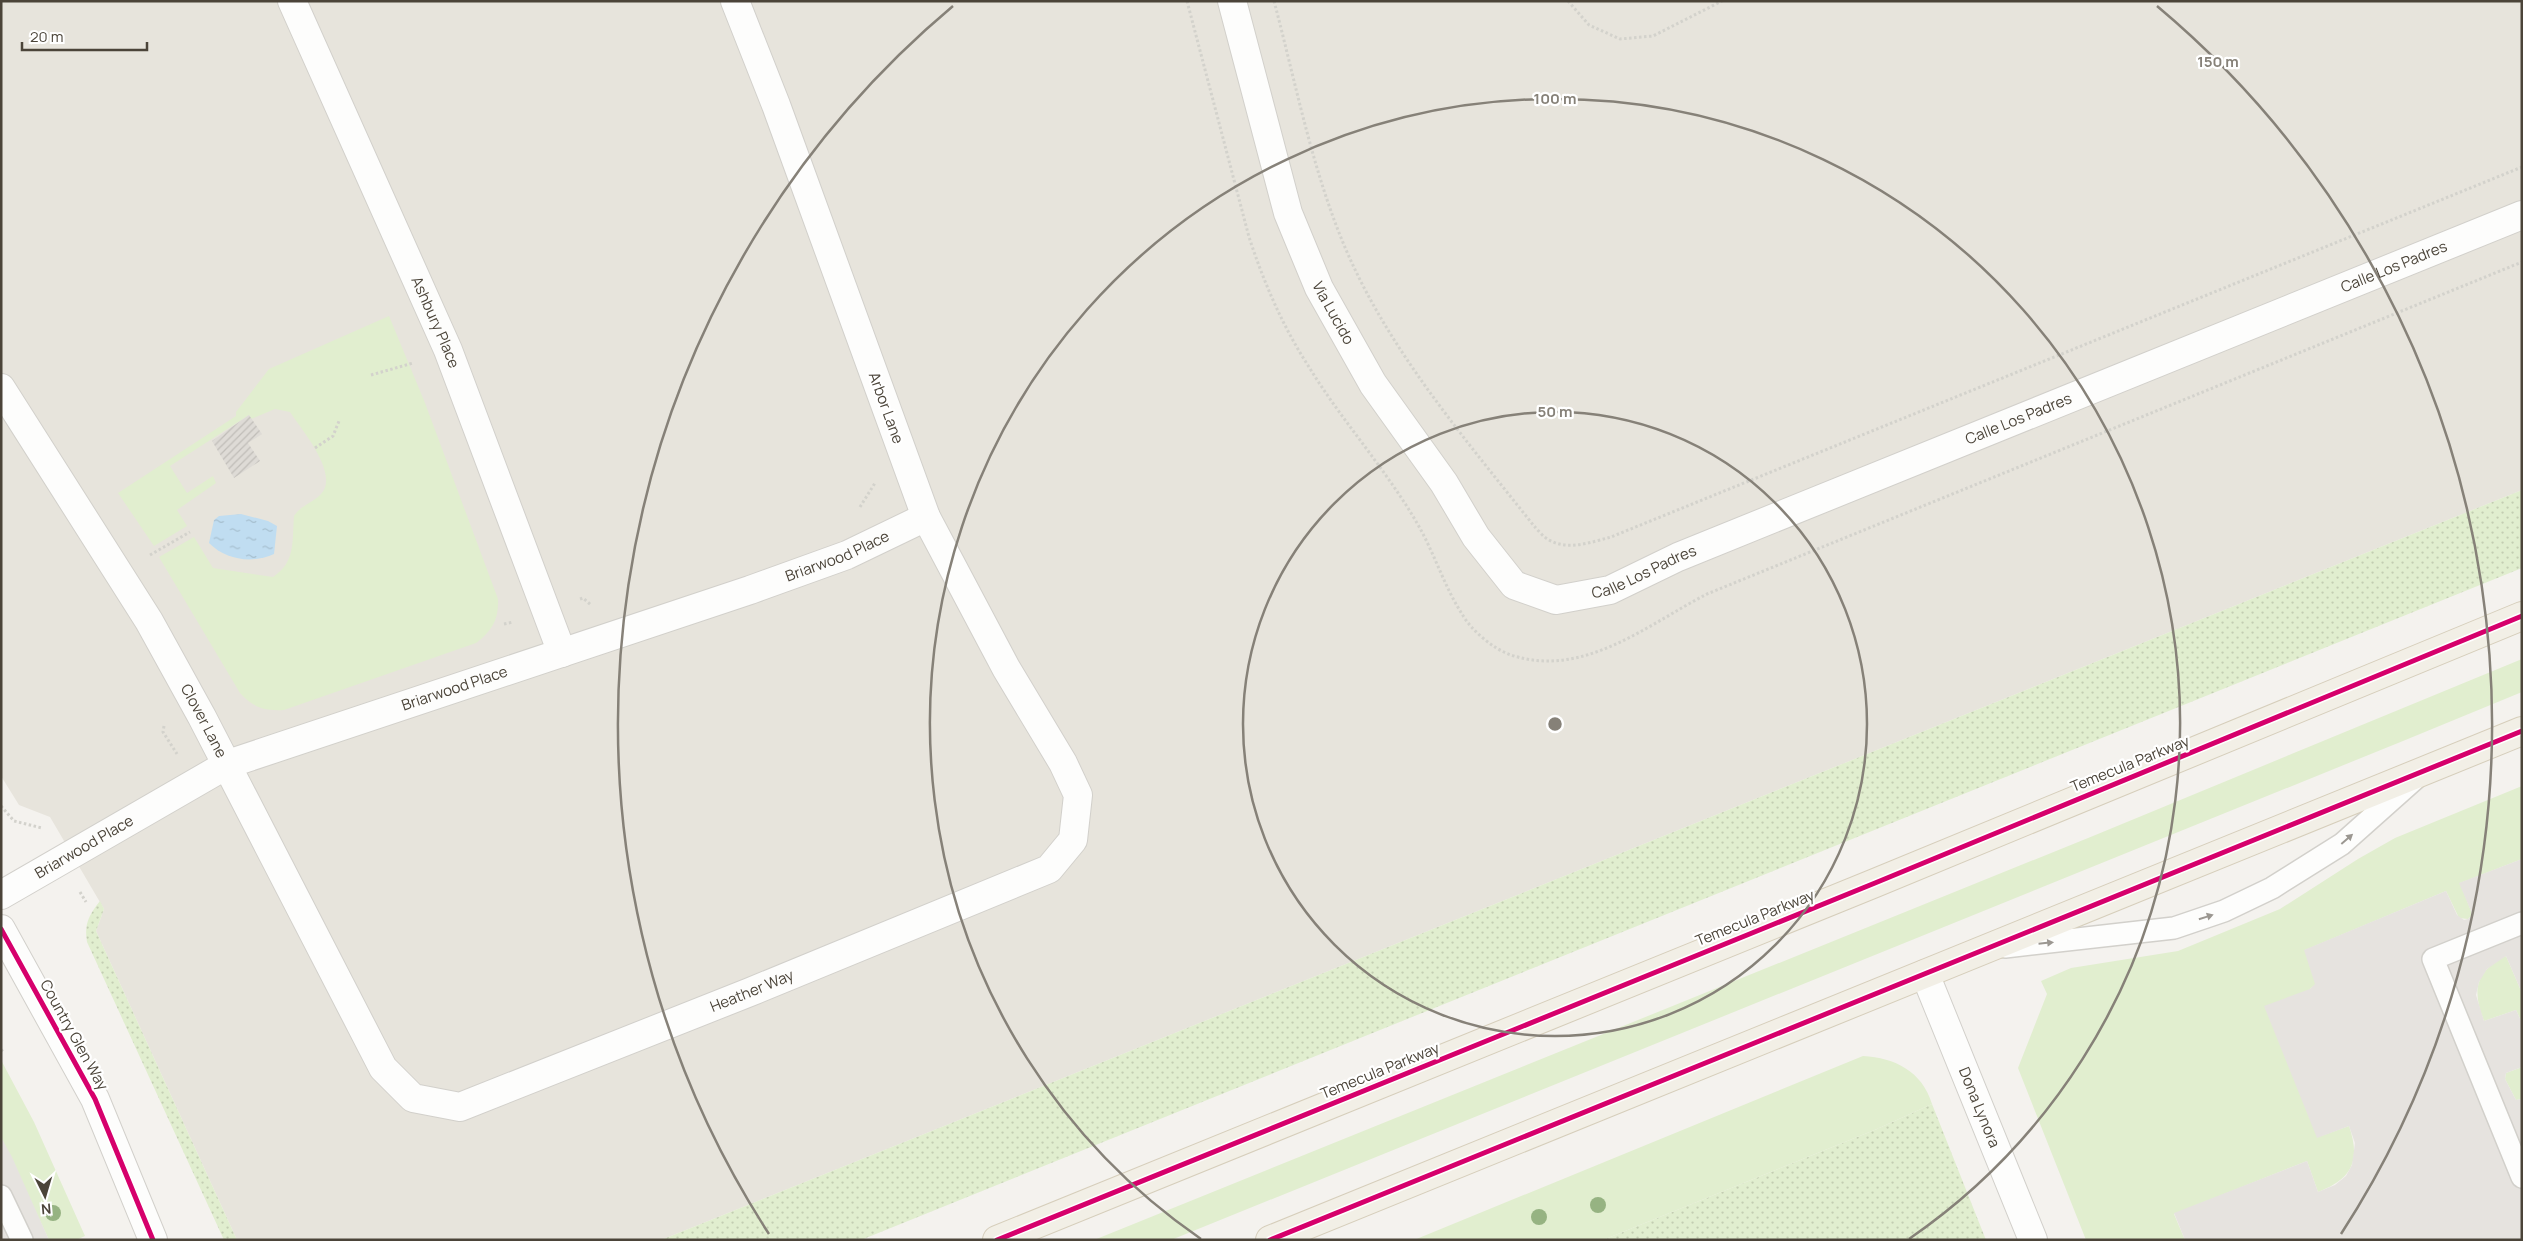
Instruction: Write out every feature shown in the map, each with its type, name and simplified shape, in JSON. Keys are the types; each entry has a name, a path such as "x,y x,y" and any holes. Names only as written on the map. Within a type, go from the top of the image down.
{"main road":[{"name":"Temecula Parkway","path":"996,1240 1876,883 2522,616"},
{"path":"1270,1240 1980,950 2522,732"}],"street":[{"name":"Ashbury Place","path":"292,1 448,350 562,653"},
{"name":"Arbor Lane","path":"735,1 776,105 926,517 1006,668 1063,763 1078,795"},
{"name":"Via Lucido","path":"1232,1 1288,213 1319,288 1373,384 1444,483 1476,537 1514,585"},
{"name":"Calle Los Padres","path":"1514,585 1556,600 1610,590 1678,557 2522,215"},
{"name":"Clover Lane","path":"1,388 148,621 228,764 383,1068"},
{"name":"Briarwood Place","path":"1,895 228,764 562,653 847,555 926,517"},
{"name":"Heather Way","path":"383,1068 413,1098 460,1107 750,992 1049,870 1073,840 1078,795"},
{"name":"Country Glen Way","path":"1,929 95,1099 153,1240"},
{"name":"Dona Lynora","path":"1925,974 2034,1240"}],"lane":[{"path":"1980,950 2174,928 2224,911 2272,888 2342,844 2424,771"},
{"path":"2522,923 2434,959 2522,1177"},
{"path":"1,1196 22,1240"}],"path":[{"path":"1187,1 1249,237 1261,274 1280,315 1309,368 1417,524 1462,616 1486,640 1510,654 1542,659 1578,658 1601,650 1638,634 1707,594 2522,262"},
{"path":"1274,1 1324,188 1347,252 1379,314 1416,372 1534,526 1548,540 1567,545 1584,544 1612,536 2522,167"},
{"path":"1568,1 1590,25 1620,39 1653,36 1722,1"},
{"path":"371,374 413,363"},
{"path":"315,448 333,436 339,421"},
{"path":"856,510 875,484 909,472"},
{"path":"150,555 190,532"},
{"path":"504,624 583,598 596,606"},
{"path":"165,720 164,732 194,783"}],"shaded area":[{"path":"1,1 2522,1 2522,490 661,1240 237,1240 96,931 104,909 50,817 19,805 1,776"},
{"path":"2522,859 2522,993 2506,956 2487,969 2479,982 2476,995 2484,1021 2516,1010 2522,1023 2522,1067 2506,1073 2505,1079 2516,1100 2522,1099 2522,1240 2185,1240 2174,1213 2307,1161 2318,1192 2335,1185 2346,1176 2352,1165 2355,1143 2349,1126 2317,1138 2264,1006 2310,989 2315,984 2304,950 2446,891 2457,915 2464,920 2468,919 2472,915 2471,911 2459,883"},
{"path":"1,1137 12,1157 49,1240 1,1240"}],"green space":[{"path":"389,316 425,403 498,599 496,619 486,634 476,643 284,710 271,710 260,707 250,702 240,693 159,557 194,537 213,568 273,577 286,565 289,558 293,542 294,516 300,509 318,497 326,485 326,475 310,440 290,412 275,409 251,419 249,415 170,466 187,493 213,476 216,483 177,510 187,526 154,546 118,493 236,416 236,412 269,369"},
{"path":"2522,490 2522,568 861,1240 661,1240"},
{"path":"2522,659 2522,692 2403,741 1171,1240 1094,1240 2093,836"},
{"path":"2522,786 2522,859 2460,883 2472,915 2468,919 2459,918 2446,891 2305,950 2316,984 2310,989 2318,1137 2349,1126 2354,1149 2351,1167 2346,1175 2330,1187 2318,1192 2307,1161 2174,1214 2185,1240 2086,1240 2018,1068 2047,994 2041,981 2071,968 2178,951 2280,909 2358,859 2395,838"},
{"path":"100,901 104,909 96,931 237,1240 224,1240 87,942 86,930 88,920"},
{"path":"2506,956 2522,993 2522,1023 2516,1010 2484,1021 2480,1010 2478,991 2482,975 2488,968"},
{"path":"1863,1056 1886,1060 1906,1068 1921,1083 1932,1104 1877,1129 1603,1240 1414,1240"},
{"path":"1,1060 34,1122 85,1236 76,1240 49,1240 1,1137"},
{"path":"2522,1067 2522,1099 2516,1100 2505,1079 2506,1073"},
{"path":"1932,1104 1986,1240 1603,1240 1877,1129"}],"water":[{"path":"241,514 268,521 277,526 274,554 257,559 240,559 223,553 209,543 214,520 219,516"}],"building":[{"path":"249,415 262,434 248,443 260,461 234,478 212,441"}],"cycle path":[{"path":"997,1240 1875,883 2522,616"},
{"path":"1270,1240 2522,731"},
{"path":"1,929 95,1099 153,1240"}]}
